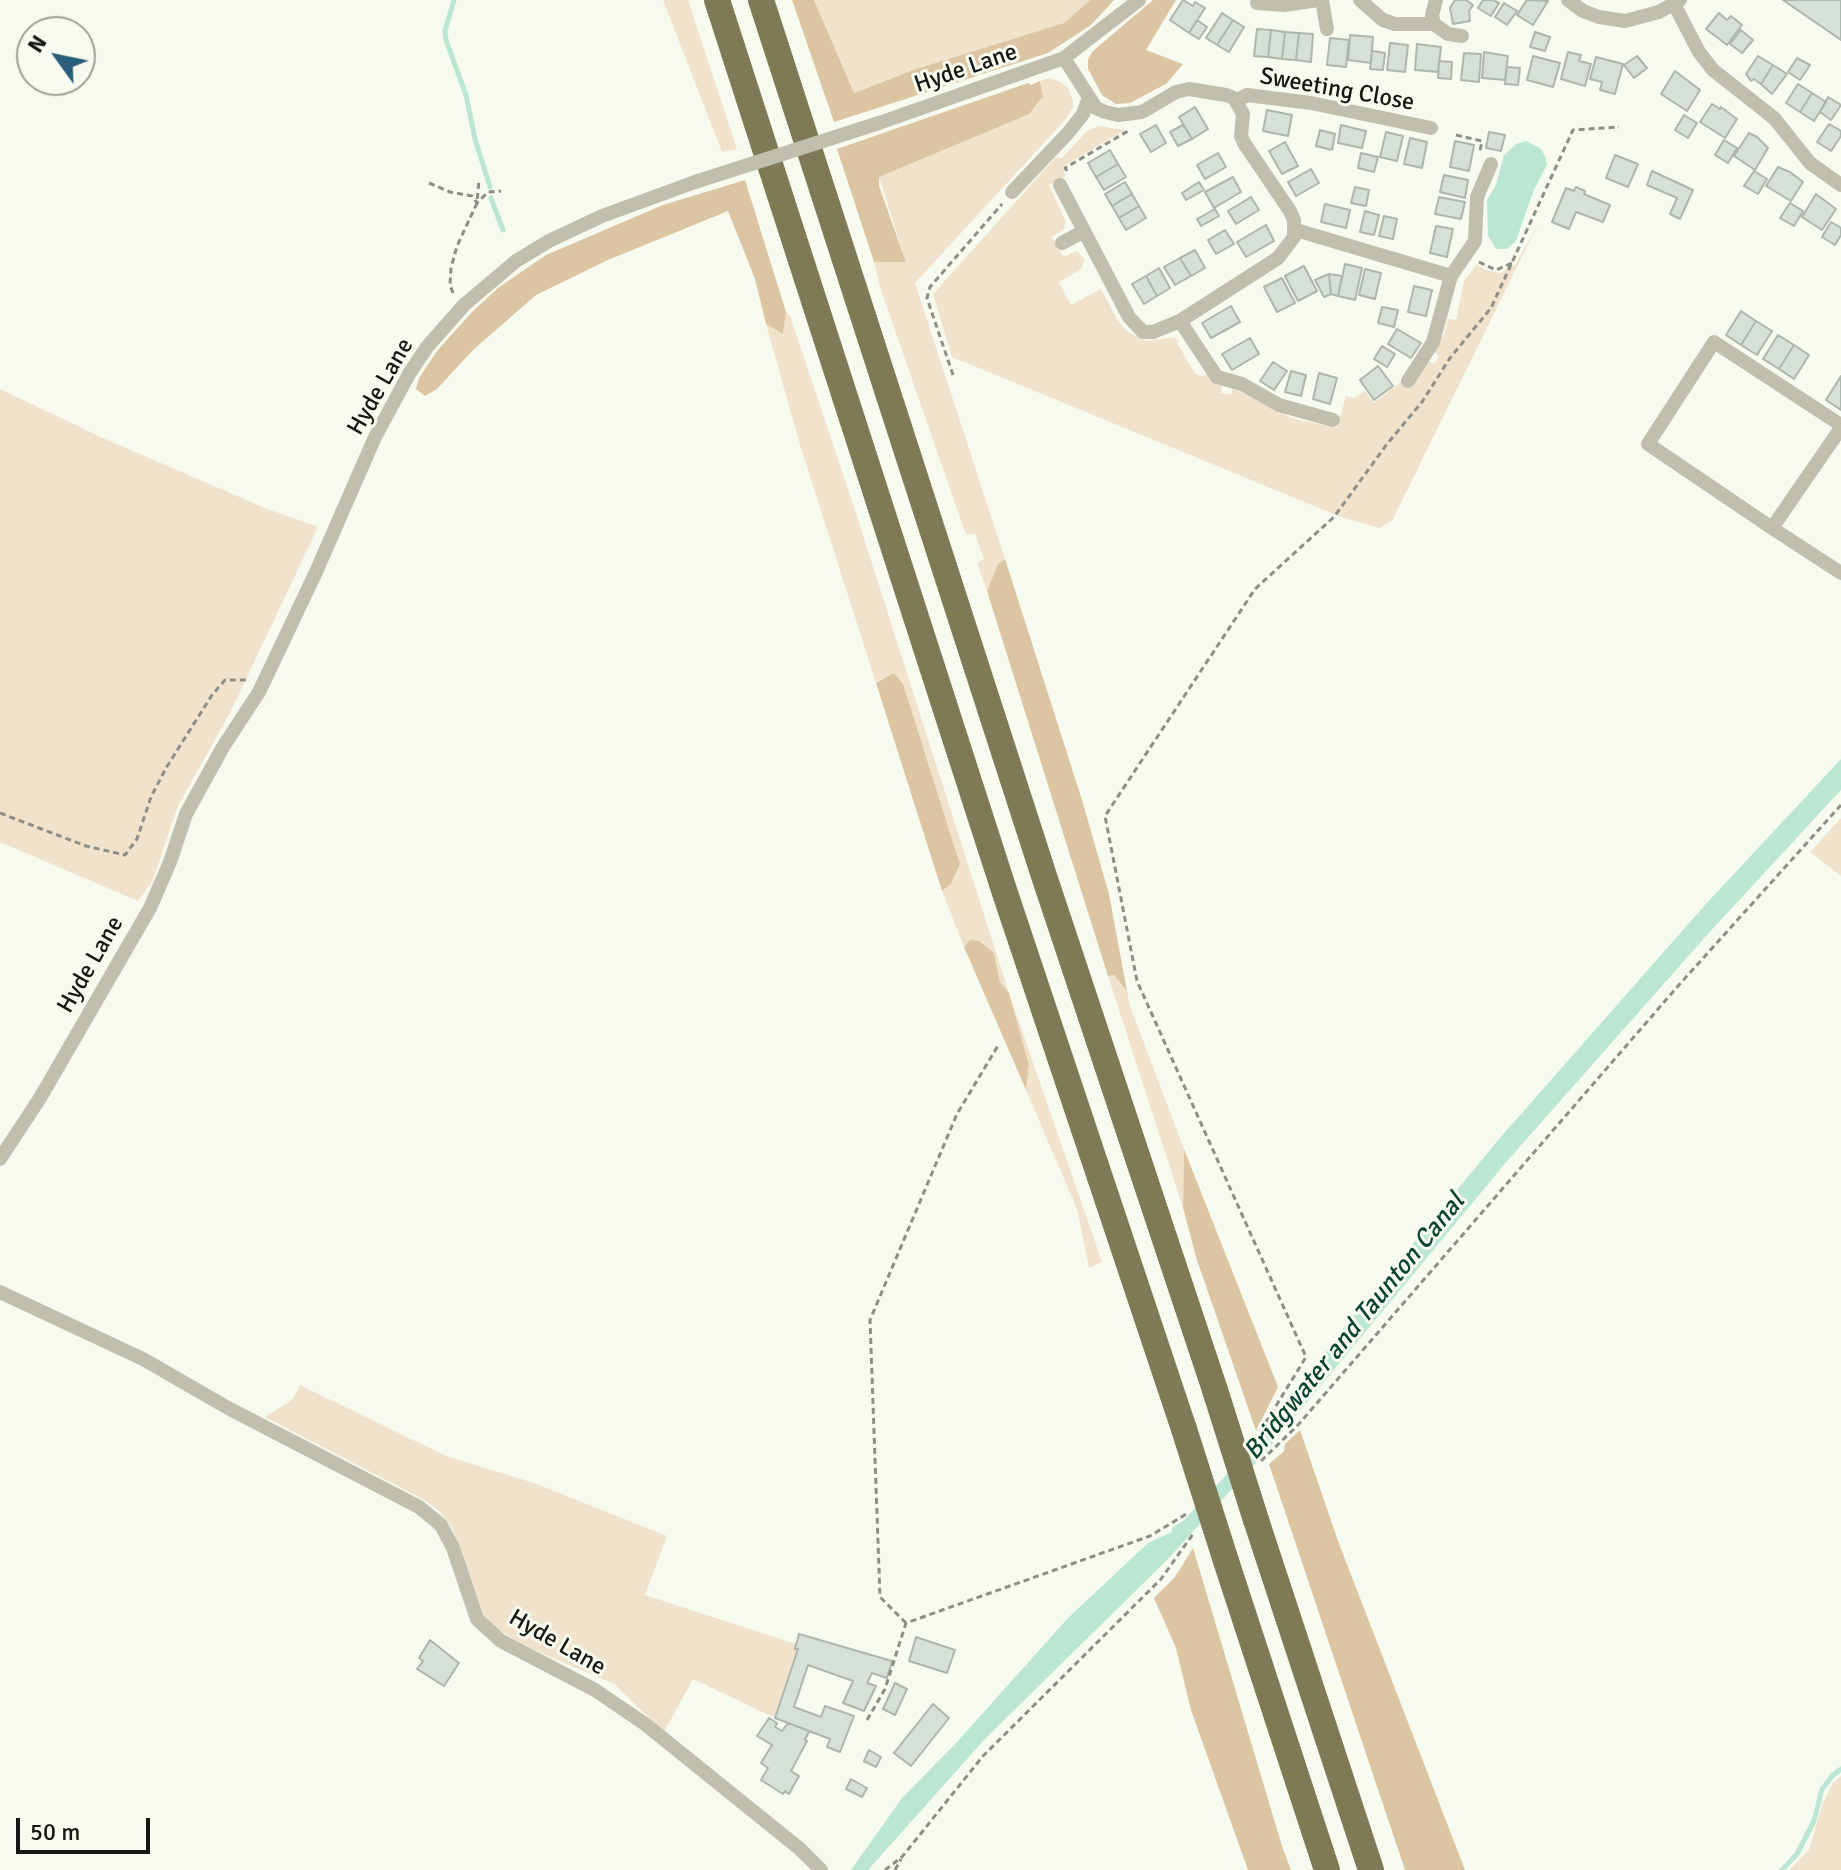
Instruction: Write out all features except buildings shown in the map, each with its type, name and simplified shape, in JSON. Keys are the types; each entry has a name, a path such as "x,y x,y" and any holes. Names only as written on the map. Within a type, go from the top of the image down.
{"highway":[{"path":"717,0 1004,890 1327,1870"},
{"path":"761,0 1045,879 1371,1870"}],"street":[{"name":"Hyde Lane","path":"0,1159 40,1098 150,908 186,814 264,681 391,405 427,347 464,305 516,261 549,241 602,216 1064,58 1139,0"},
{"path":"1257,3 1284,5 1320,0 1327,29"},
{"path":"1360,0 1383,20 1395,24 1434,24 1448,34 1462,36"},
{"path":"1434,24 1432,15 1436,0"},
{"path":"1568,0 1583,11 1599,17 1625,21 1646,17 1677,2 1699,52 1713,70 1774,118 1810,163 1841,185"},
{"path":"1064,58 1096,108 1118,115 1142,112"},
{"name":"Sweeting Close","path":"1142,112 1176,92 1189,89 1226,95 1236,101 1243,114 1241,131 1244,143 1290,211 1296,230"},
{"name":"Sweeting Close","path":"1236,101 1247,95 1311,103 1431,128"},
{"path":"1012,192 1076,123 1089,97"},
{"path":"1408,381 1433,342 1451,276 1468,255 1476,236 1477,197 1485,162"},
{"path":"1060,185 1129,317 1137,328 1153,332 1180,321 1278,258 1291,245 1296,230 1451,276"},
{"path":"1062,243 1084,231"},
{"path":"1180,321 1217,377 1242,384 1279,405 1333,420"},
{"path":"1772,528 1841,426 1714,342 1648,444 1772,528 1841,573"},
{"name":"Hyde Lane","path":"0,1292 143,1359 228,1408 419,1507 441,1525 453,1548 477,1619 501,1641 595,1690 645,1724 800,1849 821,1870"}],"path":[{"path":"1060,185 1071,179 1065,168 1130,131 1142,112"},
{"path":"1349,498 1387,444 1422,402 1450,358 1491,308 1573,130 1619,127"},
{"path":"1456,135 1482,141 1485,162"},
{"path":"464,305 453,294 451,268 457,246 477,203 479,180"},
{"path":"429,183 450,192 472,196 477,203"},
{"path":"477,203 488,192 501,191"},
{"path":"953,375 927,298 930,287 1012,192"},
{"path":"1468,255 1496,270 1512,263"},
{"path":"0,813 86,846 125,855 137,839 151,797 166,768 212,695 225,680 264,681"},
{"path":"1255,1468 1298,1425 1535,1149 1841,805"},
{"path":"906,1623 880,1597 870,1320 957,1114 999,1044"},
{"path":"895,1870 902,1857 983,1756 1161,1579 1201,1526"},
{"path":"885,1870 902,1857"}],"shaded area":[{"path":"663,0 688,0 737,149 722,152"},
{"path":"792,0 814,0 854,93 913,70 1064,23 1090,0 1114,0 1091,25 1048,53 834,122"},
{"path":"814,0 1090,0 1064,23 913,70 853,93"},
{"path":"1153,0 1176,0 1146,50 1183,64 1166,84 1130,103 1116,104 1102,95 1088,69 1088,59 1093,51"},
{"path":"1049,78 1068,88 1073,107 1066,119 915,283 1005,559 998,564 987,591 977,563 984,559 975,534 966,535 880,287 874,262 906,262 879,177 1043,96 1040,81"},
{"path":"1040,81 1043,96 1029,114 879,177 879,186 906,262 874,262 837,149"},
{"path":"1098,126 1125,130 1062,167 1066,176 1049,185 1066,222 1064,229 1052,237 1063,257 1077,251 1085,260 1080,270 1059,282 1071,305 1101,289 1119,323 1128,332 1146,341 1174,337 1195,373 1201,376 1209,373 1222,386 1221,393 1231,395 1233,388 1291,418 1337,428 1346,396 1354,398 1365,391 1374,403 1401,382 1411,388 1428,361 1434,364 1439,356 1433,351 1444,335 1448,319 1456,320 1464,281 1477,264 1500,273 1515,265 1540,220 1392,521 1379,528 1341,517 952,357 933,294 1056,157 1062,158 1086,132"},
{"path":"745,180 786,312 783,334 766,324 755,279 728,211 608,260 536,295 473,350 437,389 425,396 416,389 419,378 437,351 472,312 498,288 546,255 663,205"},
{"path":"786,312 790,316 854,507 1009,993 1000,982 994,953 970,940 964,947 942,891 951,884 960,864 925,753 881,679 876,683 800,445 766,324 783,334"},
{"path":"0,389 103,438 265,508 318,527 231,711 178,806 153,880 138,901 0,842"},
{"path":"1005,559 1109,894 1127,991 1114,975 1108,976 987,591 998,564"},
{"path":"894,673 903,684 960,864 951,884 942,891 876,683"},
{"path":"1841,818 1841,876 1810,852"},
{"path":"970,940 979,941 994,953 1000,982 1009,993 1029,1065 1026,1090 964,947"},
{"path":"1114,975 1127,991 1184,1149 1183,1208 1108,976"},
{"path":"1009,993 1102,1262 1089,1268 1077,1209 1026,1090 1029,1065"},
{"path":"1184,1149 1278,1387 1256,1431 1196,1257 1183,1208"},
{"path":"300,1385 446,1456 534,1483 667,1536 645,1595 796,1644 795,1648 798,1649 775,1718 693,1679 664,1732 614,1684 524,1646 496,1628 481,1612 452,1527 440,1512 426,1501 265,1417 293,1399"},
{"path":"1300,1430 1338,1541 1465,1870 1405,1870 1269,1464"},
{"path":"1193,1548 1291,1870 1248,1870 1191,1710 1176,1648 1154,1598 1175,1577"},
{"path":"1841,1776 1841,1870 1789,1870 1809,1850 1822,1805 1833,1783"}],"water":[{"path":"1526,141 1540,148 1547,165 1533,192 1516,241 1507,249 1496,249 1488,236 1487,200 1496,185 1504,155 1516,144"},
{"name":"Bridgwater and Taunton Canal","path":"1841,759 1841,790 1707,935 1508,1160 1264,1454 1167,1560 985,1739 868,1870 851,1870 902,1798 957,1742 1068,1618 1148,1543 1172,1532 1172,1528 1184,1520 1259,1440 1349,1321 1499,1139 1705,905"}],"waterway":[{"path":"454,0 445,31 446,40 466,95 490,187"},
{"path":"491,198 503,230"},
{"path":"1782,1870 1797,1854 1814,1821 1822,1789 1841,1769"}]}
